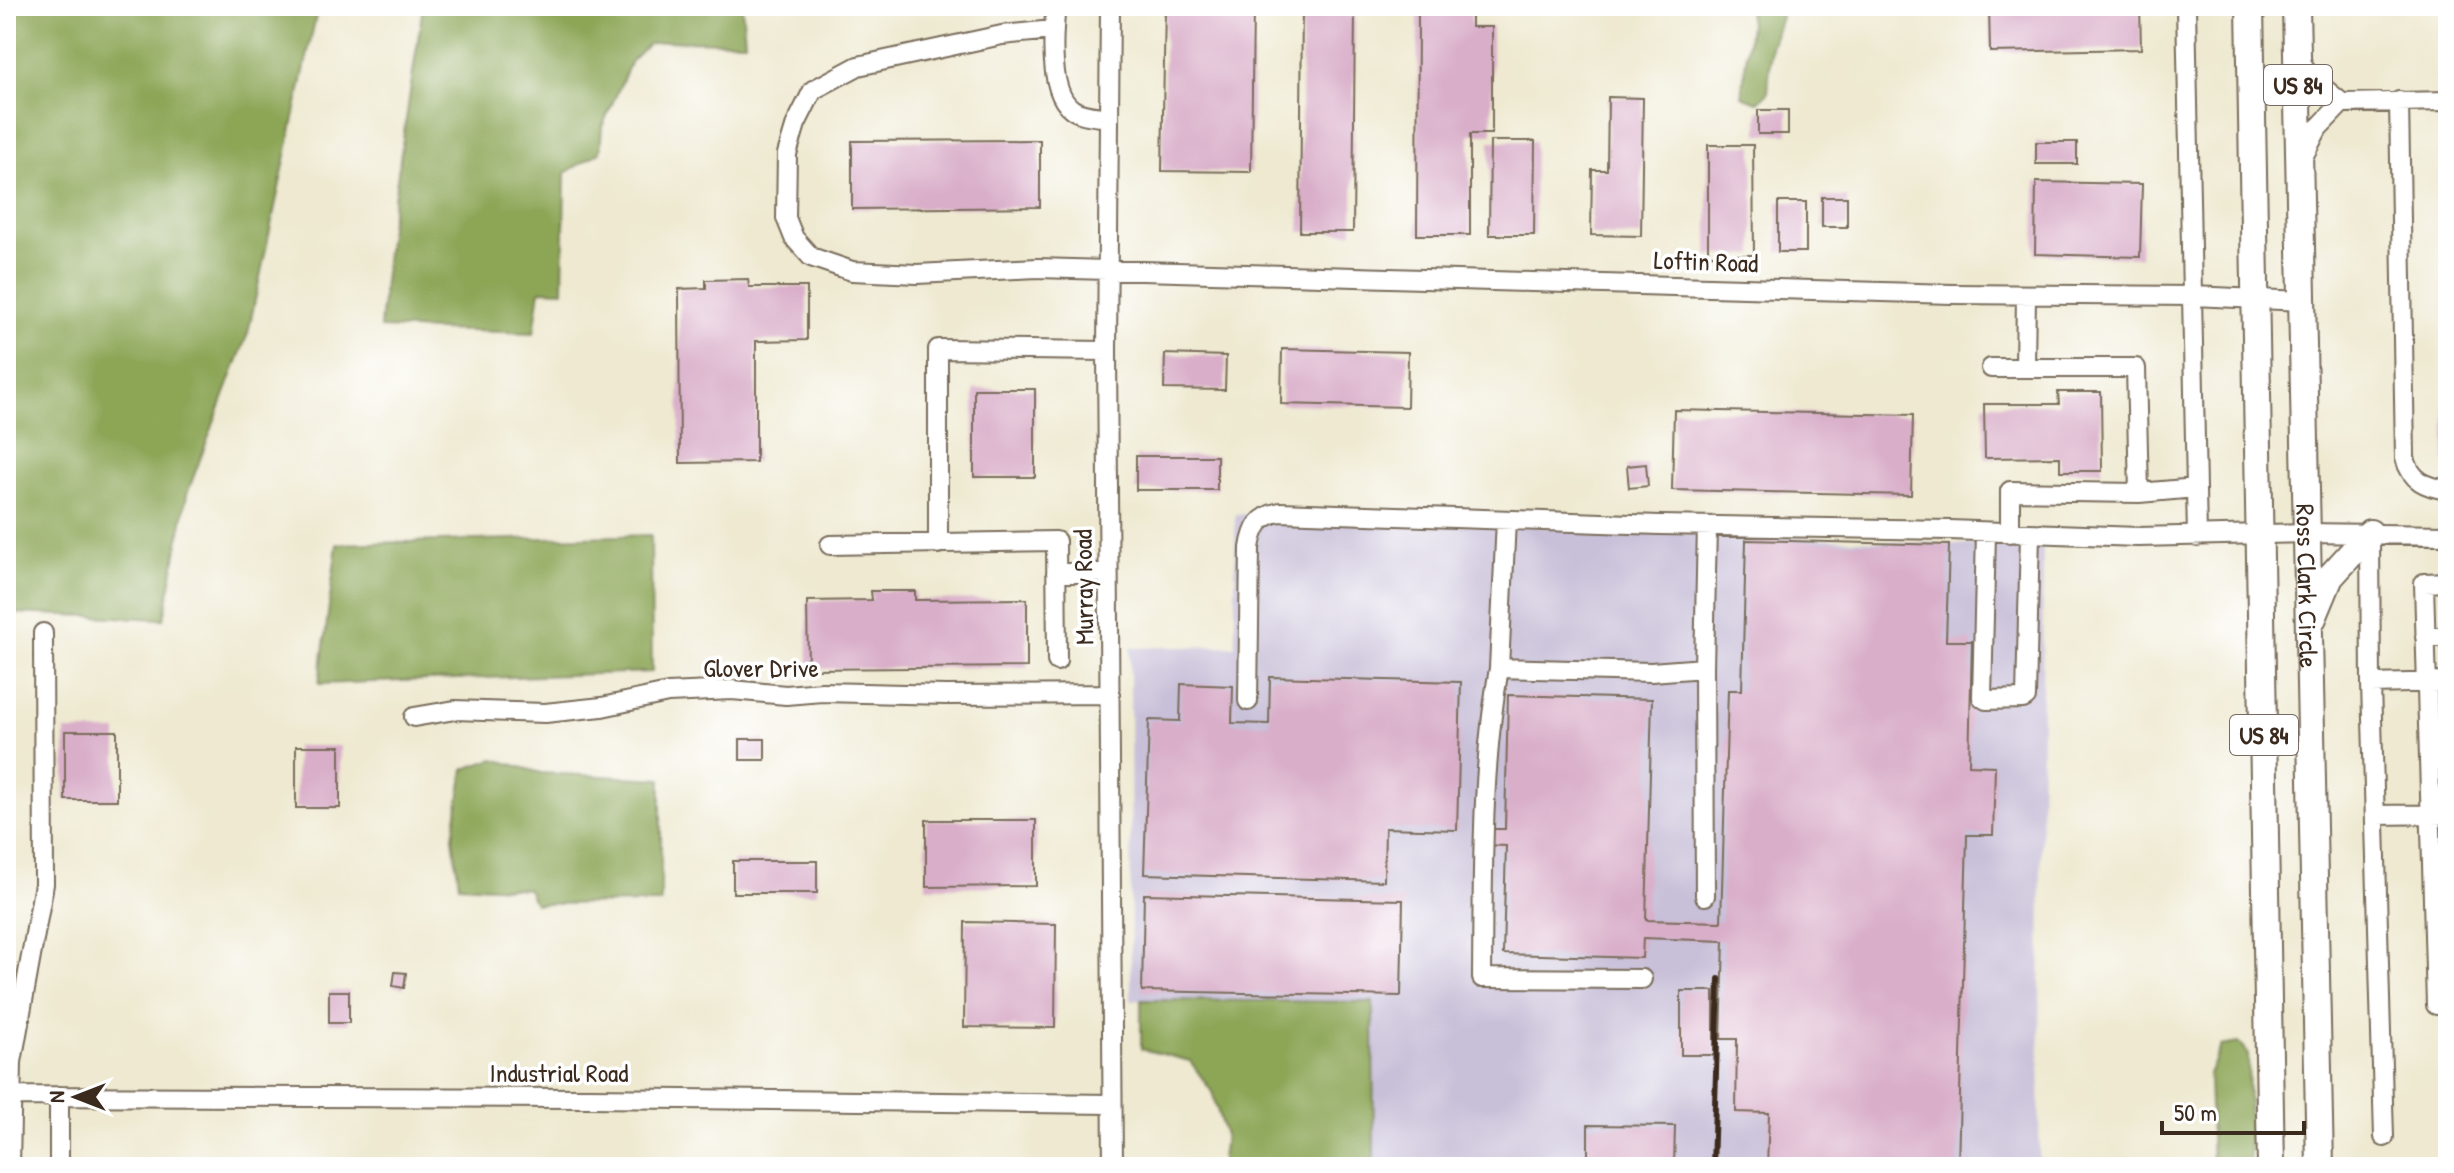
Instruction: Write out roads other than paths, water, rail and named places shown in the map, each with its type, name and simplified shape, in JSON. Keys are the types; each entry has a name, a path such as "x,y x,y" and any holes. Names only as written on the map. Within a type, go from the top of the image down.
{"highway":[{"name":"Ross Clark Circle","path":"2250,6 2271,1167"},
{"name":"Ross Clark Circle","path":"2296,6 2320,1167"},
{"path":"2309,629 2330,577 2370,533"}],"street":[{"path":"1056,6 1053,30 1056,84 1061,96 1070,109 1109,118"},
{"name":"Murray Road","path":"1110,6 1107,351 1113,1167"},
{"path":"2186,6 2197,537"},
{"name":"Loftin Road","path":"1053,30 1002,35 858,66 813,90 796,124 787,154 786,218 794,238 811,257 852,271 917,274 1038,268 2302,301"},
{"path":"2297,53 2308,75 2342,103 2448,101"},
{"path":"2399,101 2405,458 2408,470 2417,480 2428,487 2448,490"},
{"path":"2300,165 2318,128 2342,103"},
{"path":"2025,368 2026,295"},
{"path":"938,544 938,349 1107,351"},
{"path":"1991,368 2136,368 2139,493"},
{"path":"2010,533 2010,491 2139,493 2196,488"},
{"path":"1248,701 1250,548 1259,521 1268,514 1280,512 2030,534 2197,537 2307,533 2448,535"},
{"path":"1506,520 1499,668 1491,714 1483,825 1482,978 1642,979"},
{"path":"1705,896 1707,526"},
{"path":"1986,533 1982,697 1986,700 2026,697 2030,534"},
{"path":"2370,533 2371,684 2384,1137"},
{"path":"830,545 1056,541 1057,661"},
{"path":"1056,573 1108,573"},
{"path":"2436,1005 2439,814 2426,683 2424,583 2448,582"},
{"path":"10,1167 8,1096 12,1062 44,884 43,633"},
{"path":"2425,637 2448,637"},
{"path":"1499,668 1651,672 1704,668"},
{"path":"2371,684 2448,682"},
{"name":"Glover Drive","path":"414,717 455,710 545,713 602,707 668,693 732,690 786,695 822,692 1110,694"},
{"path":"2375,815 2439,814"},
{"name":"Industrial Road","path":"8,1096 1112,1104"},
{"path":"59,1096 59,1167"}],"railway":[{"path":"1713,1167 1719,979"}]}
